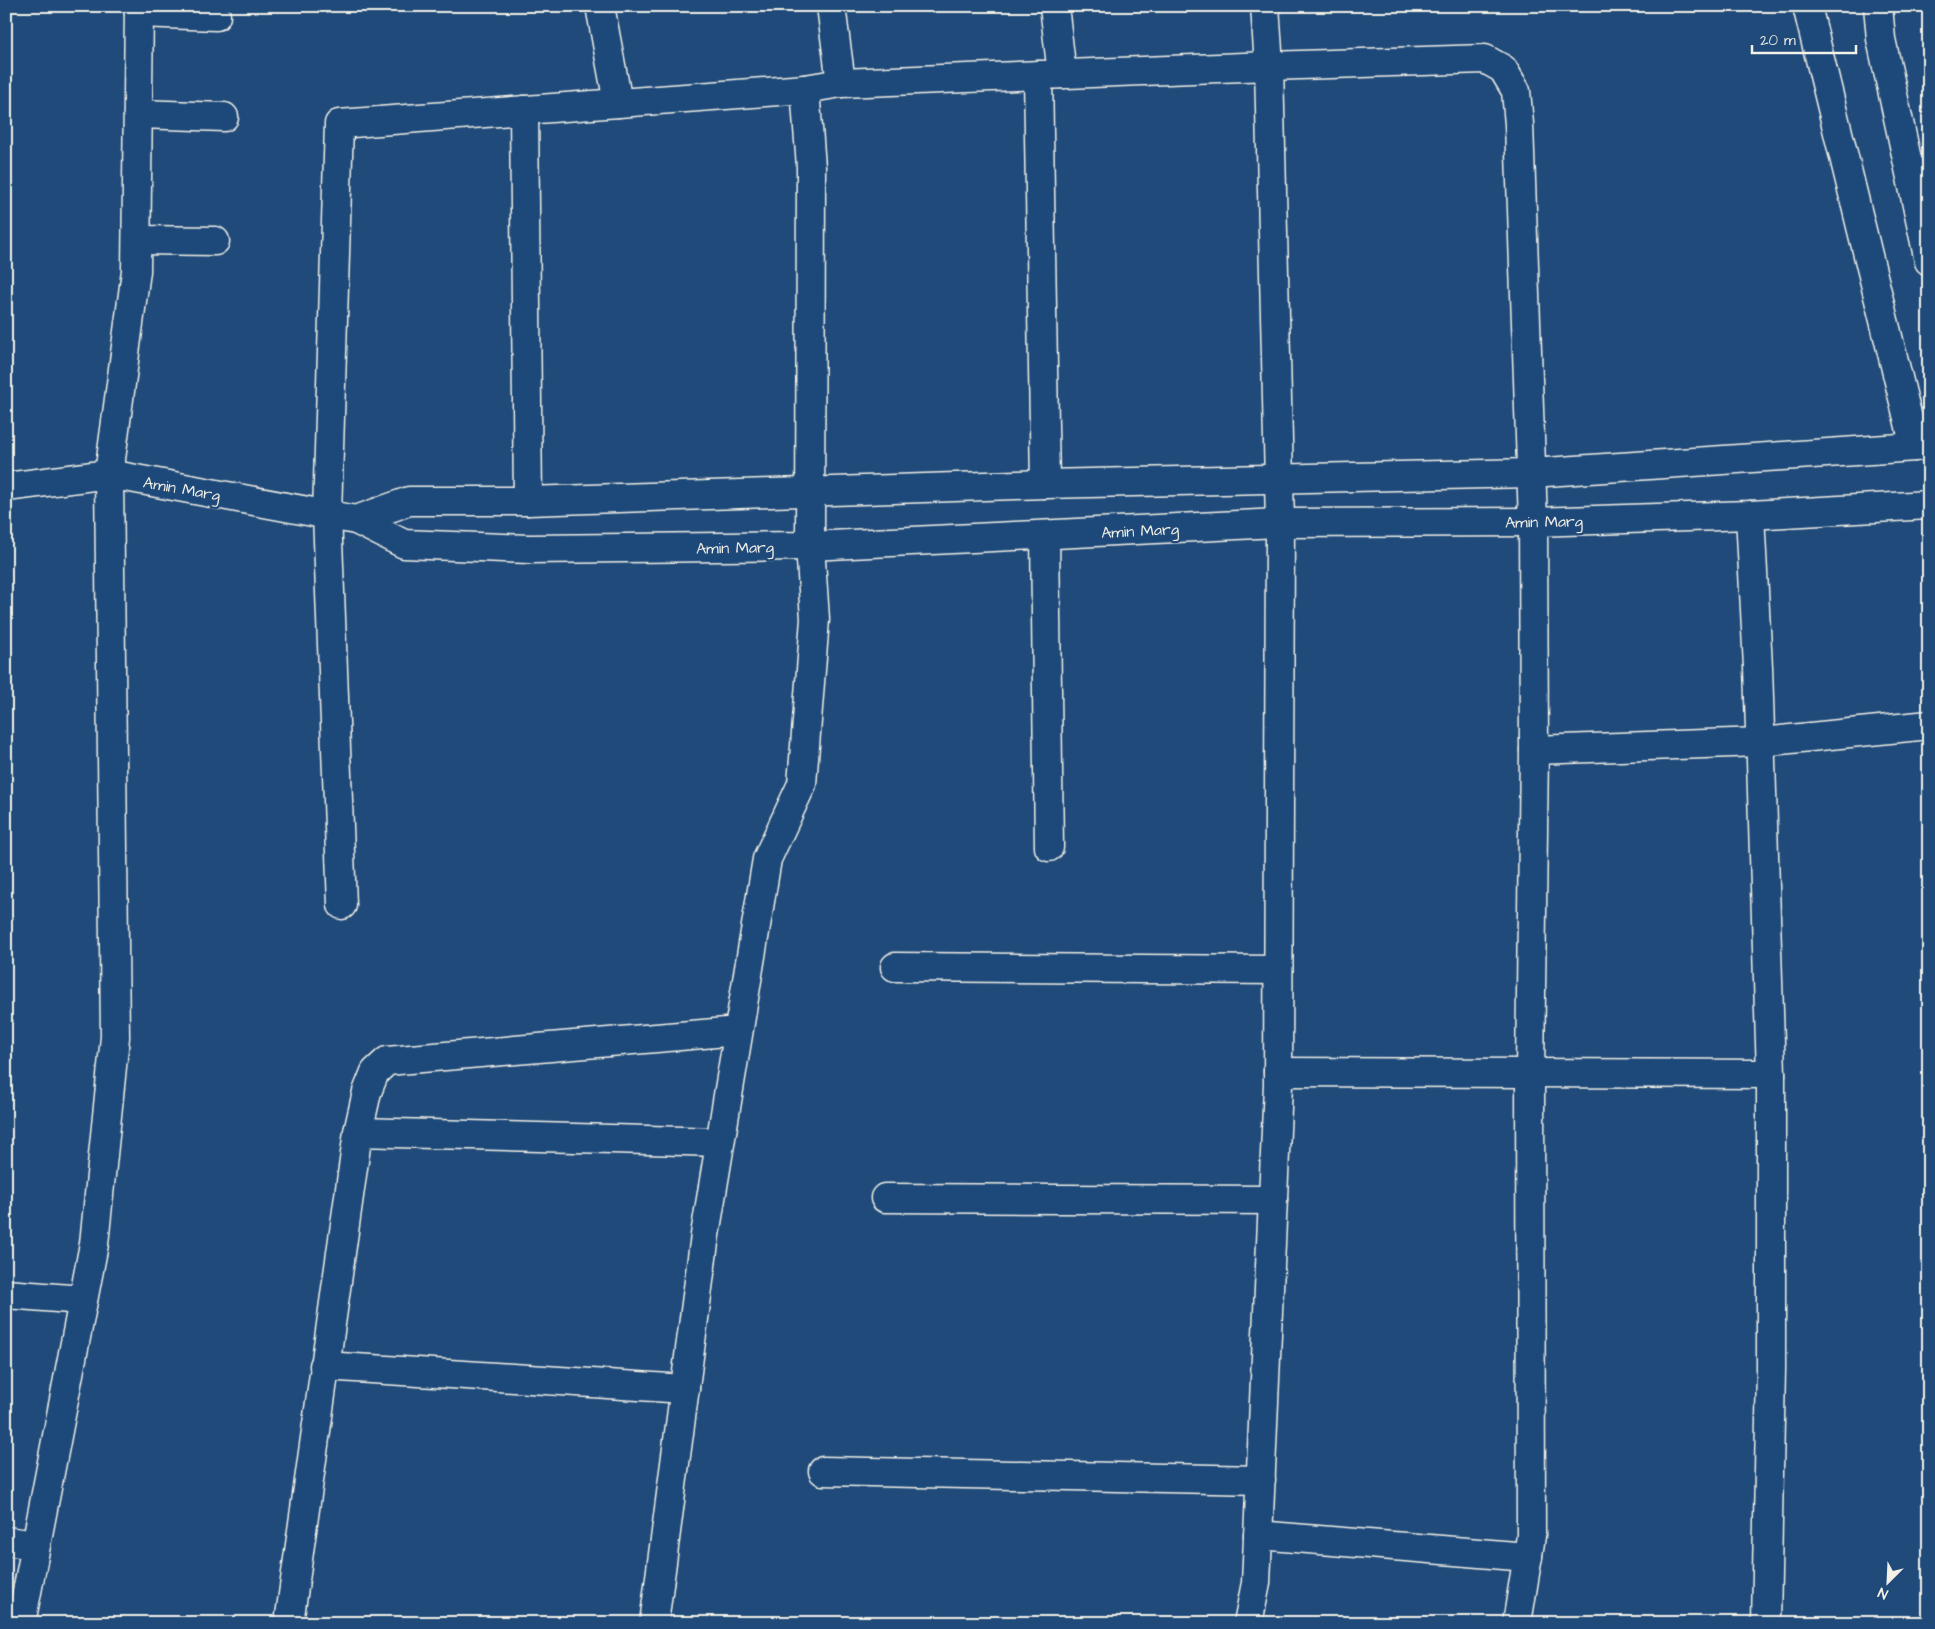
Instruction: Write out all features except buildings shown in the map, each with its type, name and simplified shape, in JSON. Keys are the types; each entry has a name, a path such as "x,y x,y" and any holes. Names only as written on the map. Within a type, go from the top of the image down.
{"main road":[{"path":"600,6 618,103"},
{"path":"831,6 840,83"},
{"path":"1045,484 1050,75 1054,6"},
{"path":"1248,1623 1256,1583 1278,1072 1280,523 1269,66 1264,6"},
{"path":"356,520 409,501 528,501 1045,484 1531,473 1922,446 1807,6"},
{"path":"1878,6 1881,39 1929,260"},
{"path":"21,1623 94,1244 115,1037 108,474 136,271 144,239 143,11 216,16"},
{"path":"342,905 327,514 339,124 805,89 840,83 1485,59 1503,69 1516,90 1519,124 1533,522 1534,750 1530,1073 1531,1536 1517,1623"},
{"path":"654,1623 705,1235 767,859 802,784 814,619 810,546 811,167 805,89"},
{"path":"524,110 528,501"},
{"path":"143,114 224,117"},
{"path":"144,239 215,242"},
{"name":"Amin Marg","path":"6,488 108,474 356,520 404,544 529,549 810,546 1280,523 1533,522 1750,515 1929,505"},
{"path":"1750,515 1761,742 1771,1074 1771,1368 1766,1623"},
{"path":"1045,535 1049,847"},
{"path":"1534,750 1761,742 1929,725"},
{"path":"895,966 1278,970"},
{"path":"289,1623 358,1132 367,1092 375,1072 386,1061 738,1031"},
{"path":"1278,1072 1771,1074"},
{"path":"358,1132 720,1142"},
{"path":"885,1198 1273,1200"},
{"path":"6,1294 83,1300"},
{"path":"324,1366 685,1389"},
{"path":"823,1471 1260,1480"},
{"path":"1258,1535 1528,1557"},
{"path":"6,1541 36,1545"}]}
